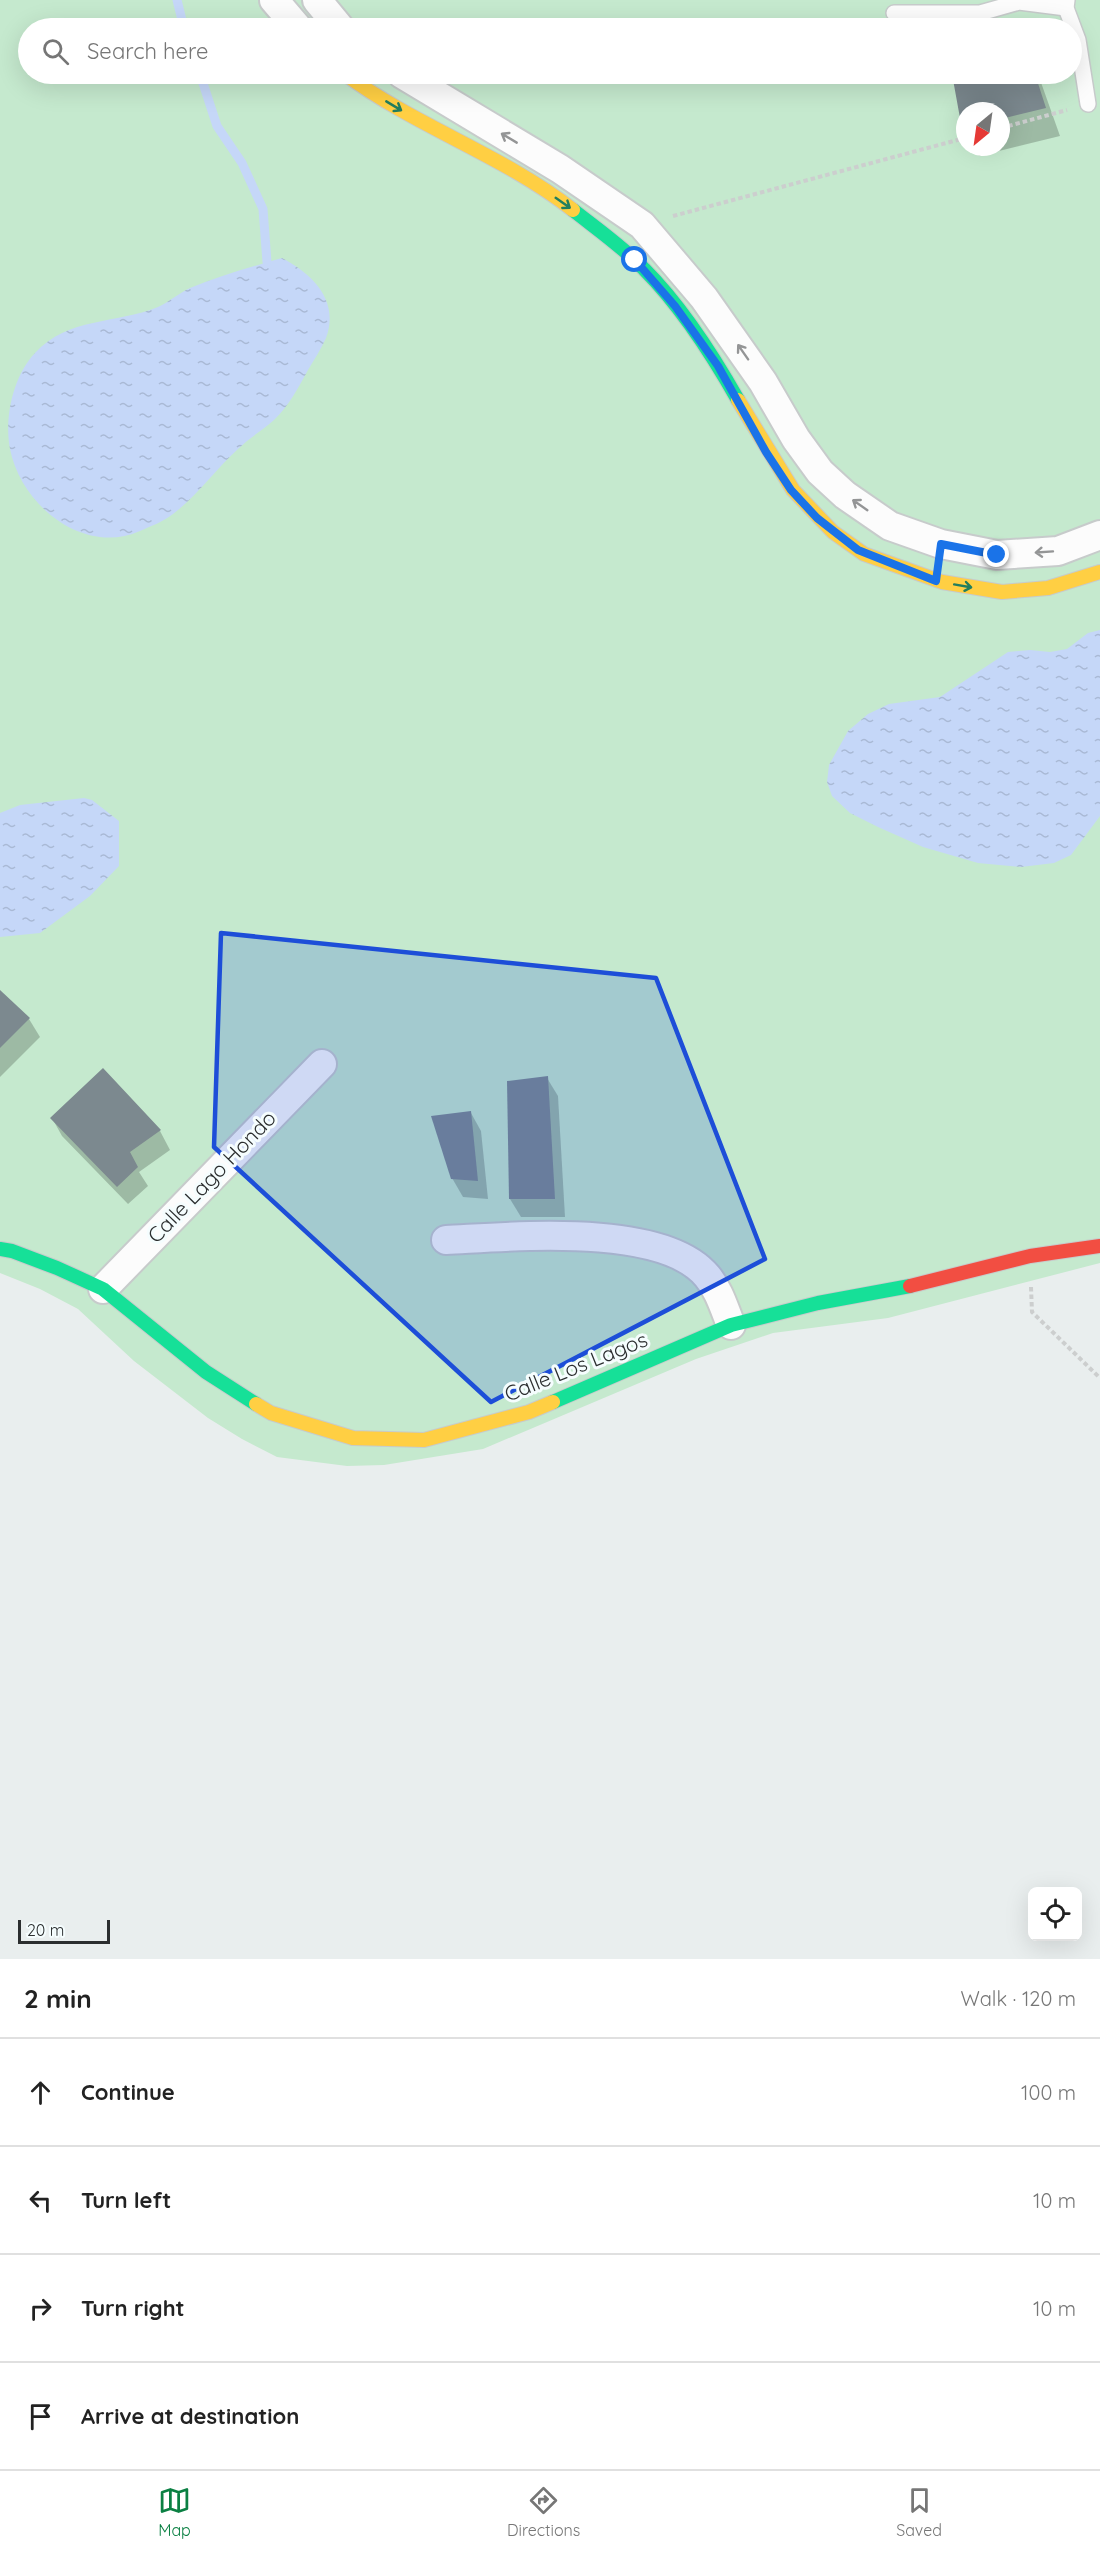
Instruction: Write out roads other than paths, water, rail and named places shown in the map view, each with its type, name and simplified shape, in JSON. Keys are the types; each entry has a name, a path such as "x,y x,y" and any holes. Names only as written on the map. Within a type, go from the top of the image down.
{"street":[{"path":"274,0 289,18"},
{"path":"317,0 332,18"},
{"path":"358,84 423,124 539,186 588,220 603,236 635,260 675,306 718,366 791,490 817,518 858,550 936,581 999,591 1028,592 1072,582 1100,572"},
{"path":"419,84 560,169 642,225 704,298 763,382 796,439 820,472 845,495 890,526 941,544 997,555 1058,551 1100,535"},
{"path":"936,581 941,544"},
{"name":"Calle Lago Hondo","path":"103,1289 322,1064"},
{"path":"446,1240 583,1237 631,1240 670,1250 691,1262 707,1275 731,1325"},
{"name":"Calle Los Lagos","path":"0,1249 12,1251 57,1268 103,1289 206,1372 271,1413 353,1438 424,1440 529,1412 731,1325 818,1303 923,1283 1030,1256 1100,1245"}],"lane":[{"path":"894,13 980,13 1019,2 1067,4"},
{"path":"1082,63 1089,104"}],"water":[{"path":"282,258 313,280 326,300 329,324 320,350 279,415 238,449 182,507 165,519 140,531 118,537 97,537 77,531 58,520 41,506 27,489 16,470 8,437 9,411 16,385 27,362 35,353 48,341 77,327 158,307 201,284"},
{"path":"1100,630 1100,816 1071,855 1054,863 1021,867 978,863 923,847 878,827 850,813 832,796 827,782 829,765 848,731 868,714 889,704 940,697 1008,652 1030,650 1050,652 1067,649 1088,633"},
{"path":"84,798 92,800 119,821 119,866 90,896 40,933 0,937 0,813 20,805"}],"waterway":[{"path":"177,0 182,18"},
{"path":"203,84 217,126 242,163 263,209 267,262"}]}
